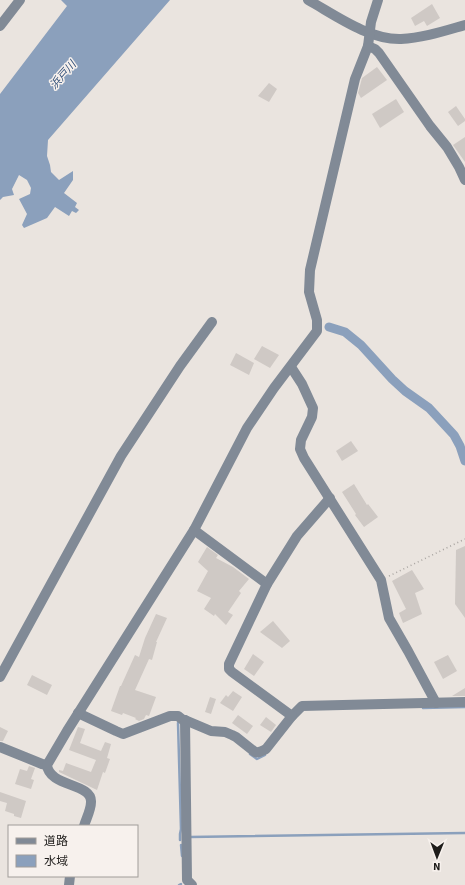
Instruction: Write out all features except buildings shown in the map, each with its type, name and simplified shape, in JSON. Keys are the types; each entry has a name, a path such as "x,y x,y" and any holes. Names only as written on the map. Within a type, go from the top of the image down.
{"street":[{"path":"0,26 20,0"},
{"path":"308,0 369,34 382,37 400,39 416,37 465,25"},
{"path":"84,825 91,802 90,796 85,792 53,777 47,770 47,765 78,713 194,530 248,428 274,388 317,331 317,320 309,292 310,270 355,79 368,46 369,34 378,0"},
{"path":"368,46 375,49 379,53 430,126 462,165 465,180"},
{"path":"0,677 121,456 180,366 212,322"},
{"path":"291,367 302,384 313,408 312,417 301,440 300,449 304,458 381,580 388,618 436,703"},
{"path":"292,716 232,672 229,669 228,664 267,584 297,536 330,498"},
{"path":"194,530 267,584"},
{"path":"78,713 123,734 170,716 178,716 183,720 211,730 225,732 232,735 258,753 266,749 292,716 302,706 465,702"},
{"path":"185,720 187,883"},
{"path":"0,747 47,765"}],"path":[{"path":"381,580 465,539"}],"water":[{"name":"浜戸川","path":"61,0 170,0 48,140 47,156 51,172 59,180 73,171 73,180 64,193 77,203 75,207 79,210 76,213 72,211 69,216 55,207 47,218 24,228 22,225 27,214 19,199 30,194 31,188 27,180 19,175 12,189 14,195 3,197 0,200 0,94 67,6"}],"waterway":[{"path":"329,327 345,332 361,345 405,391 429,408 454,435 460,446 465,461"},
{"path":"423,708 465,707"},
{"path":"178,723 180,840"},
{"path":"250,754 257,759 265,755"},
{"path":"190,837 465,833"},
{"path":"181,845 182,856"}]}
